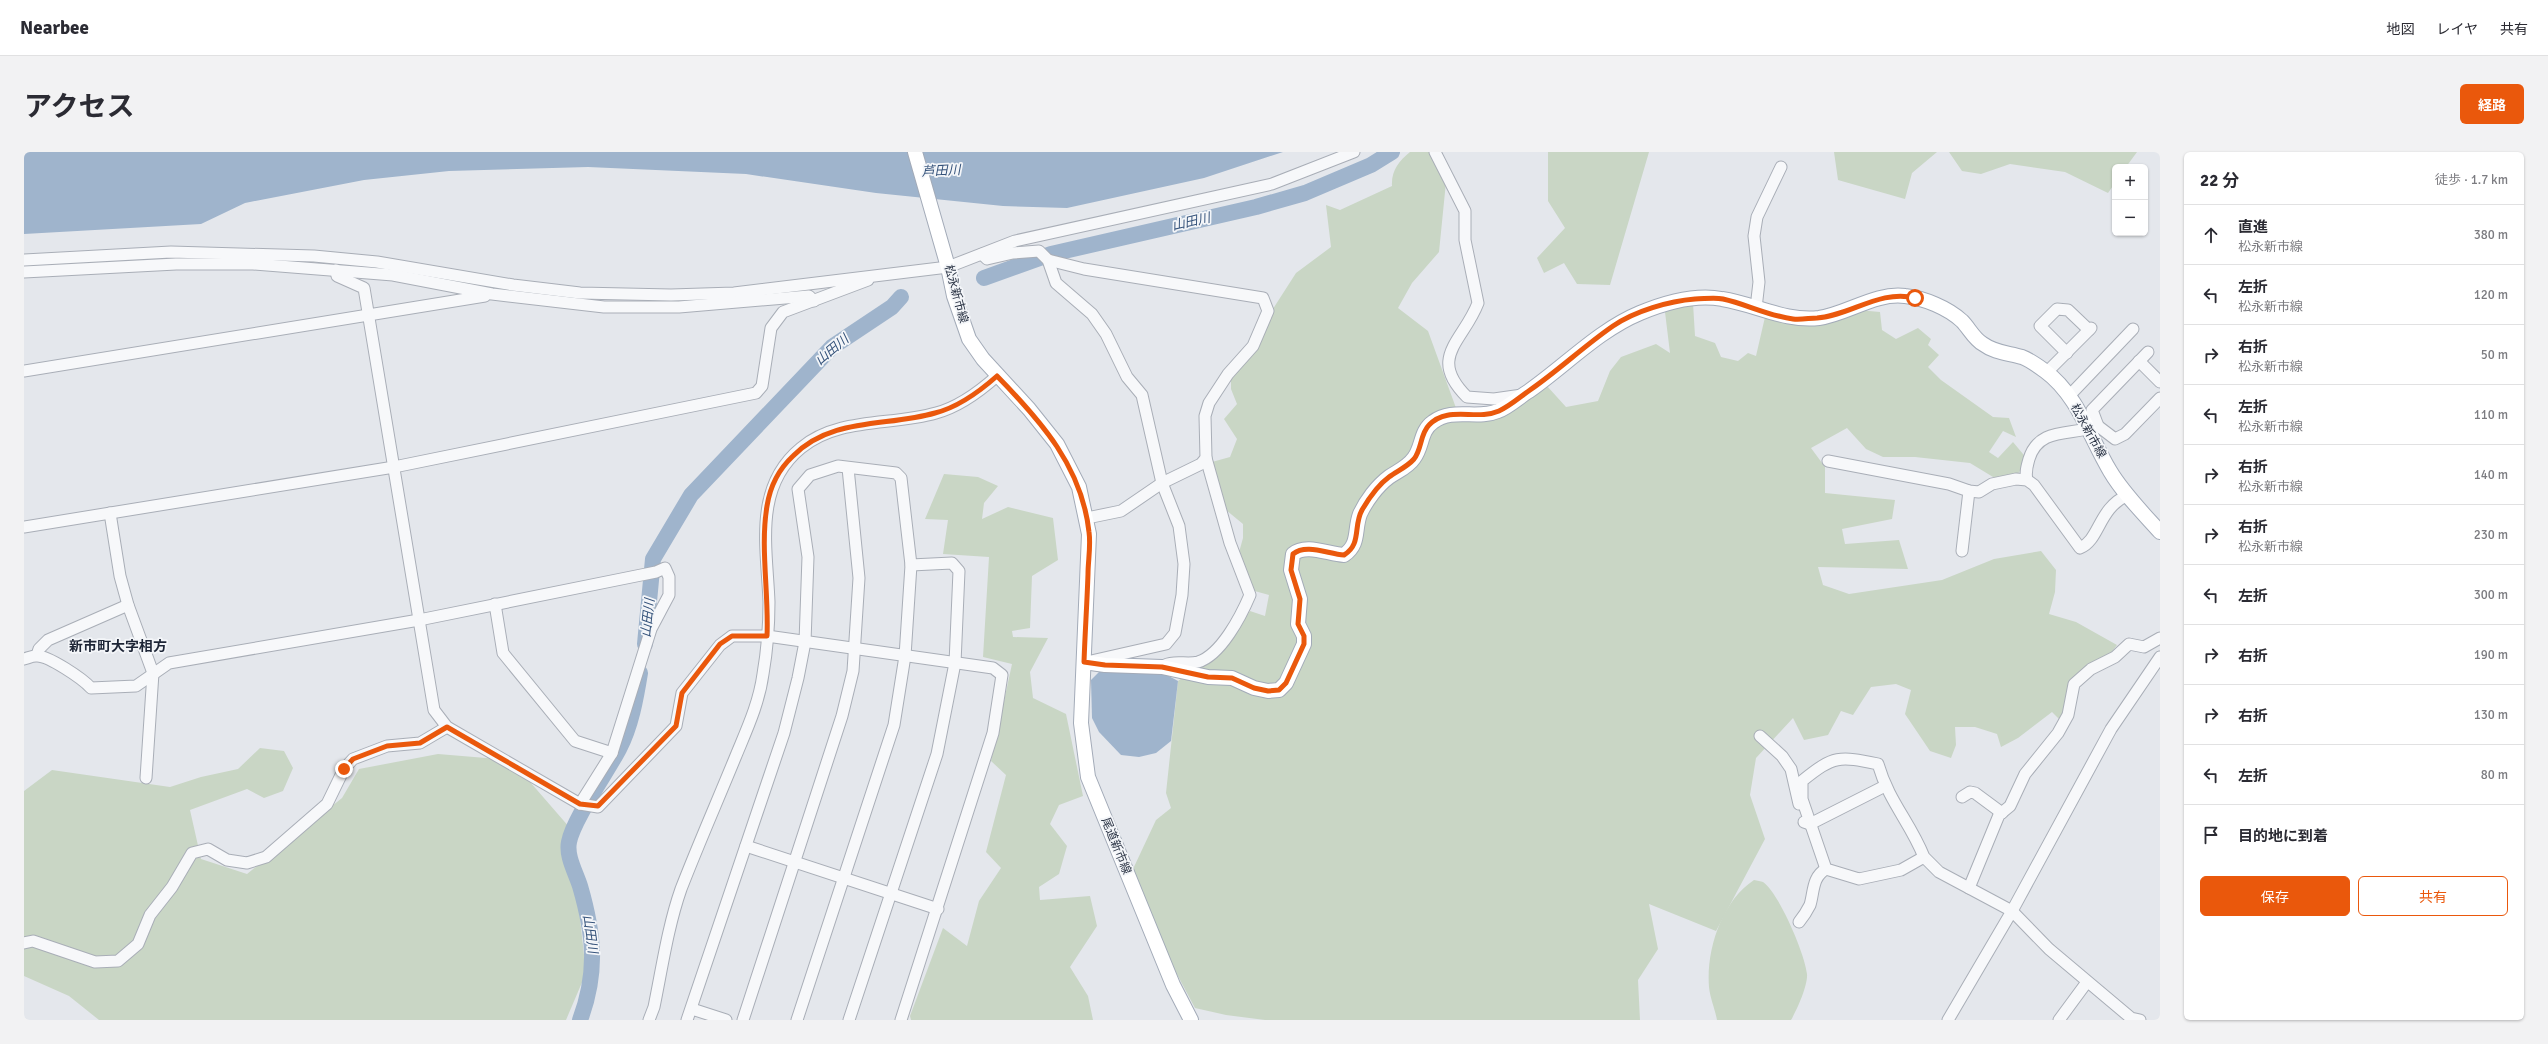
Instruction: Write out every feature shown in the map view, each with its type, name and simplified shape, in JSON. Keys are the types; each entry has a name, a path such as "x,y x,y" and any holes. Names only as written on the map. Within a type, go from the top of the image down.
{"main road":[{"name":"松永新市線","path":"915,152 948,266 954,296 969,339 997,376 1029,409 1057,444 1079,487 1090,534 1084,662 1105,665 1162,667 1208,677 1232,678 1254,688 1268,691 1279,690 1286,683 1304,644 1304,636 1298,624 1300,599 1291,570 1293,554 1298,549 1307,548 1344,555 1352,550 1357,540 1357,523 1361,511 1374,492 1387,478 1414,458 1420,448 1423,433 1430,424 1450,414 1485,414 1498,411 1549,377 1614,325 1643,312 1671,303 1721,298 1793,319 1820,318 1876,300 1904,295 1948,310 1963,322 1981,343 1994,350 2025,358 2047,372 2069,396 2094,428 2111,473 2128,496 2160,532"},
{"name":"尾道新市線","path":"1084,662 1081,724 1088,777 1173,985 1191,1020"}],"street":[{"path":"24,260 171,252 314,256 377,262 513,285 580,294 671,295 794,287 872,274 948,266 1015,241 1272,184 1329,164 1354,152"},
{"path":"1435,152 1465,211 1465,240 1478,303 1451,346 1448,371 1455,385 1467,397 1494,399 1522,395"},
{"path":"1756,308 1759,282 1754,236 1756,217 1781,167"},
{"path":"982,254 988,260 1013,253 1040,251 1048,260 1056,283 1092,314 1106,334 1127,377 1142,395 1162,483 1179,526 1184,564 1182,595 1175,633 1166,644 1156,648 1084,662"},
{"path":"1048,260 1084,269 1263,298 1268,311 1253,346 1228,374 1209,404 1205,416 1206,458 1230,543 1250,595 1239,619 1212,655 1194,663 1170,663 1162,667"},
{"path":"24,272 176,264 253,264 393,275 492,294 604,306 679,307 809,296 814,300"},
{"path":"336,270 337,276 364,288 434,710 447,727 580,804 598,806 676,726 682,693 720,644 732,636 767,636 993,668 1002,675 993,733 938,909 901,1020"},
{"path":"24,527 394,467 756,393 762,386 771,328 783,312 869,280 872,274"},
{"path":"24,371 492,294"},
{"path":"2047,372 2067,353 2090,329 2068,310 2057,309 2040,326 2067,353"},
{"path":"2069,396 2133,329"},
{"path":"2094,428 2092,410 2148,352"},
{"path":"2139,361 2160,382"},
{"path":"649,1020 654,1007 681,891 753,714 763,676 769,603 764,534 767,506 777,474 788,460 818,436 835,429 907,419 949,409 981,391 997,376"},
{"path":"2027,480 2025,473 2035,444 2053,435 2094,428 2115,439 2125,434 2160,398"},
{"path":"1087,518 1121,511 1162,483 1201,464 1206,458"},
{"path":"1828,461 1949,484 1969,491 1979,492 2004,480 2027,480 2034,485 2080,548 2088,546 2108,509 2116,500 2128,496"},
{"path":"686,1020 692,1009 784,733 798,678 804,642 808,557 798,489 810,475 838,466 896,473 901,478 911,565 905,656 894,725 845,878 797,1020"},
{"path":"743,1020 842,716 853,671 859,578 848,468"},
{"path":"1962,551 1969,491"},
{"path":"110,513 120,576 128,605 153,673 146,778"},
{"path":"849,1020 937,754 955,663 959,571 952,563 911,565"},
{"path":"24,659 37,655 83,679 91,688 136,686 168,663 419,620 656,572 665,568 669,577 669,595 651,628 612,753 580,804"},
{"path":"495,604 503,652 575,741 612,753"},
{"path":"37,655 39,649 48,640 128,605"},
{"path":"1970,888 2002,813 2010,806 2025,774 2058,733 2064,721 2074,684 2091,669 2115,657 2129,644 2144,647 2160,638"},
{"path":"1948,1020 2012,910 2111,729 2160,657"},
{"path":"24,943 33,941 95,962 118,961 138,944 150,915 172,888 192,853 208,848 226,860 247,863 266,857 327,804 344,769 353,759 387,746 420,743 447,727"},
{"path":"1760,736 1782,756 1791,769 1793,786 1805,824 1810,824 1885,786"},
{"path":"1826,869 1802,799 1802,781 1822,766 1845,757 1878,764 1885,786 1917,839 1924,857 1939,872 2012,910 2049,949 2087,982 2130,1018 2140,1020"},
{"path":"1962,797 1970,792 1975,794 2002,813"},
{"path":"746,846 938,909"},
{"path":"1800,922 1810,906 1812,888 1820,872 1826,869 1860,879 1901,870 1924,857"},
{"path":"2059,1020 2087,982"},
{"path":"692,1009 726,1020"}],"green space":[{"path":"1410,152 1429,152 1446,182 1439,252 1412,283 1398,308 1428,331 1456,408 1444,416 1472,422 1511,412 1547,386 1566,407 1598,401 1610,371 1621,357 1656,344 1670,353 1665,312 1693,303 1695,336 1715,343 1721,357 1738,361 1748,353 1756,356 1765,317 1858,310 1880,312 1882,330 1896,339 1918,328 1931,339 1928,345 1939,355 1928,367 1941,380 1993,417 2009,418 2016,437 2003,431 1989,452 1998,458 2013,442 2028,460 2017,475 1998,480 1970,463 1915,457 1883,457 1866,449 1847,428 1811,448 1825,467 1825,493 1895,500 1892,519 1842,529 1845,544 1899,540 1908,569 1818,567 1823,585 1849,594 1942,580 1994,559 2041,551 2056,570 2055,592 2049,614 2076,622 2117,645 2107,658 2075,678 2060,720 2052,712 2018,738 2001,747 1997,734 1975,727 1955,727 1956,745 1951,758 1930,751 1905,714 1911,690 1896,684 1871,687 1853,715 1841,711 1828,735 1804,740 1793,718 1756,758 1750,795 1765,839 1716,931 1649,904 1658,949 1638,980 1640,1020 1265,1020 1226,1015 1195,1008 1171,963 1133,869 1156,820 1171,808 1166,793 1178,681 1224,647 1250,611 1265,616 1269,595 1251,590 1238,556 1243,538 1243,524 1226,510 1212,462 1230,457 1237,439 1224,419 1237,404 1231,389 1231,374 1296,273 1331,247 1326,205 1340,210 1392,186 1396,167"},
{"path":"1548,152 1649,152 1610,285 1577,284 1564,263 1544,273 1537,258 1565,228 1548,201"},
{"path":"1834,152 1937,152 1912,173 1905,199 1838,180"},
{"path":"1949,152 2137,152 2128,164 2112,164 2112,187 2108,193 2065,172 2010,164 1981,174 1962,171"},
{"path":"944,474 978,477 998,486 984,503 982,519 1008,507 1053,518 1058,560 1032,576 1030,628 1012,631 1013,637 1048,638 1030,672 1033,698 1066,714 1083,796 1059,805 1050,824 1067,846 1059,874 1039,887 1040,900 1090,896 1097,926 1070,967 1088,996 1093,1020 911,1020 910,1016 943,928 967,946 979,901 1001,868 986,852 1006,775 991,761 1012,664 983,657 989,557 943,554 948,520 925,519"},
{"path":"260,748 284,751 293,768 283,791 264,798 247,789 190,810 201,859 247,874 342,798 359,769 438,754 511,760 570,828 586,973 566,1020 99,1020 69,996 24,976 24,791 52,770 170,787 201,777 238,769"},
{"path":"1754,880 1763,882 1769,888 1790,925 1802,953 1807,974 1806,984 1799,1004 1791,1020 1717,1020 1709,987 1710,957 1713,942 1718,927 1733,900"}],"water":[{"name":"芦田川","path":"24,152 1283,152 1204,178 1067,208 1003,206 876,193 746,174 588,167 449,171 364,180 245,203 201,224 24,234"},
{"path":"1100,671 1165,674 1178,681 1171,741 1156,753 1139,757 1121,755 1099,732 1092,718 1091,680"}],"waterway":[{"name":"山田川","path":"984,278 1051,254 1256,207 1305,193 1371,165 1392,152"},
{"name":"山田川","path":"645,644 653,559 691,495 832,347 892,307 901,297"},
{"name":"山田川","path":"580,1020 590,986 592,969 591,937 585,904 570,859 568,847 572,833 583,809 614,759 627,731 637,692 640,673"}],"district":[{"name":"新市町大字相方","path":"118,646"}],"route":[{"path":"344,769 353,759 387,746 420,743 447,727 580,804 598,806 676,726 682,693 720,644 732,636 767,636 769,603 764,534 767,506 770,491 777,474 788,460 800,448 818,436 835,429 854,425 900,420 934,414 949,409 981,391 997,376 1029,409 1057,444 1079,487 1086,510 1090,534 1084,662 1105,665 1162,667 1208,677 1232,678 1254,688 1268,691 1279,690 1286,683 1304,644 1304,636 1298,624 1300,599 1298,588 1291,570 1293,554 1298,549 1307,548 1332,555 1344,555 1352,550 1357,540 1357,523 1361,511 1374,492 1387,478 1406,467 1414,458 1420,448 1423,433 1430,424 1439,418 1450,414 1485,414 1498,411 1549,377 1614,325 1643,312 1671,303 1693,299 1721,298 1793,319 1820,318 1876,300 1904,295 1915,298"}]}
